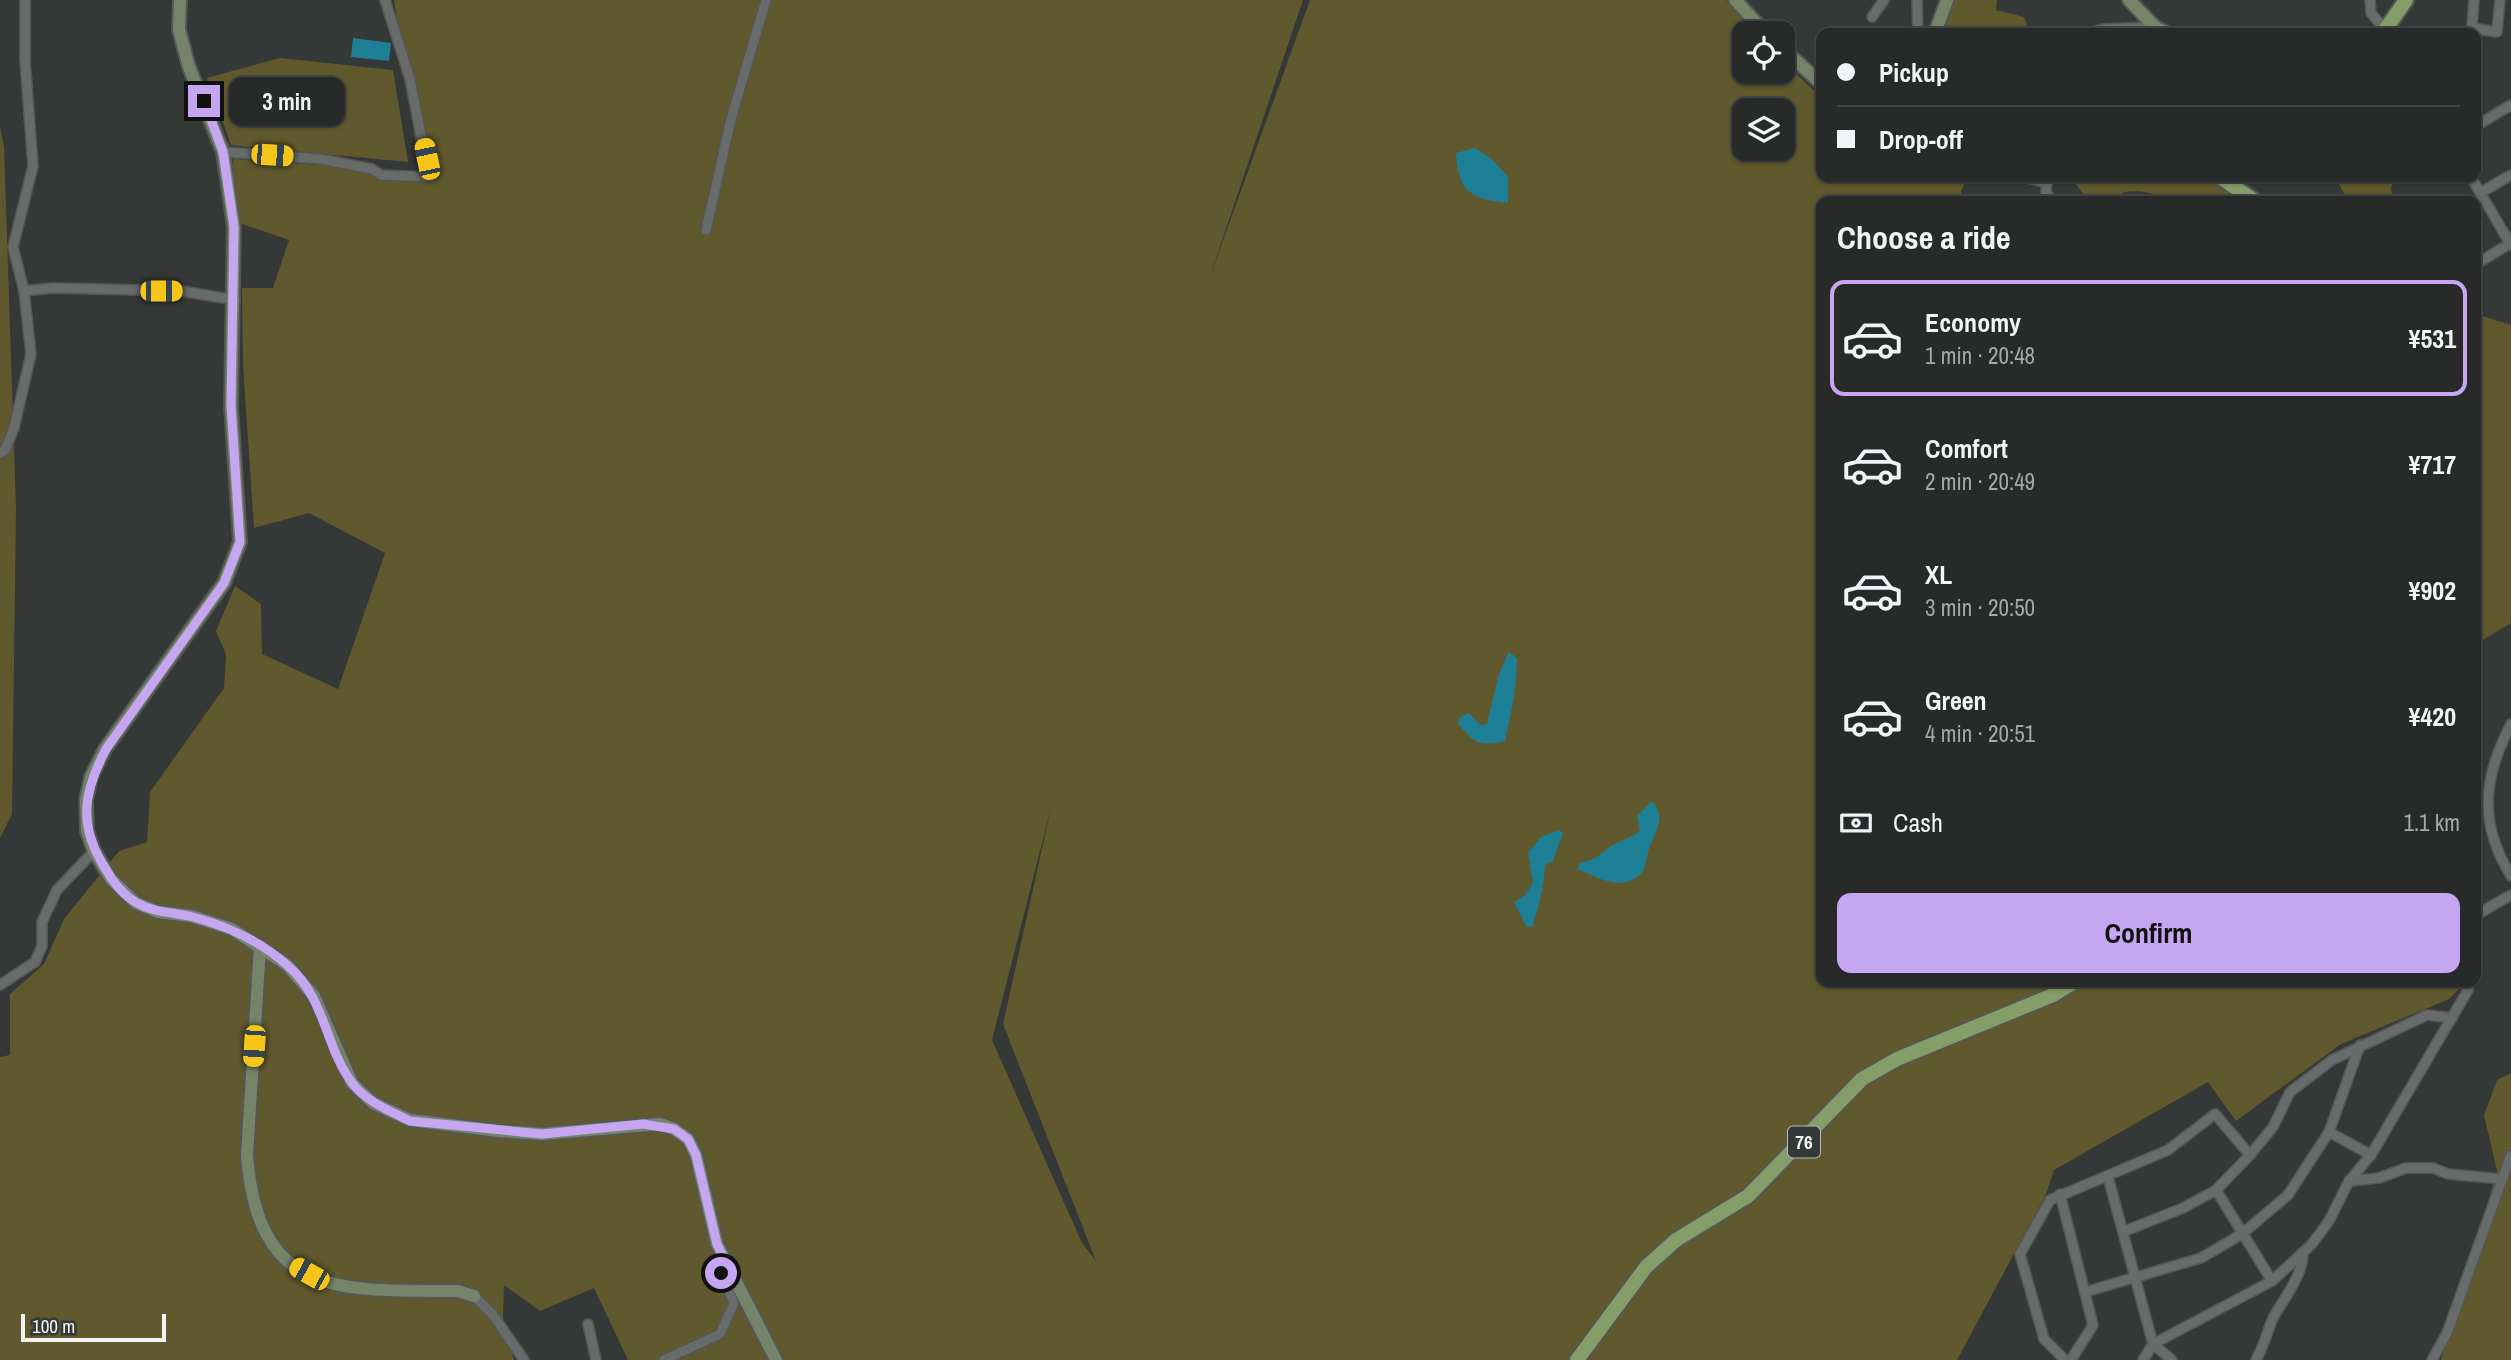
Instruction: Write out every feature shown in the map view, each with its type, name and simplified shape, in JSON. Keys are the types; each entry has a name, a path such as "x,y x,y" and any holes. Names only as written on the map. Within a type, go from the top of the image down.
{"main road":[{"path":"2388,28 2406,0"},
{"path":"2227,182 2248,196"},
{"name":"76","path":"1577,1360 1646,1267 1676,1240 1748,1196 1862,1079 1897,1059 2053,995 2066,987"}],"street":[{"path":"0,453 5,450 14,428 24,374 31,354 24,291 13,247 33,166 25,60 25,0"},
{"path":"180,0 179,30 188,67 223,152 234,227 235,300 231,405 240,542 224,583 106,749 91,778 86,800 87,831 94,851 111,879 136,903 158,912 191,916 232,929 287,965 314,996 352,1083 373,1103 410,1121 542,1134 643,1124 674,1129 688,1139 696,1155 717,1244 776,1360"},
{"path":"223,152 321,159 372,169 381,175 429,177 410,79 385,0"},
{"path":"706,230 731,119 766,0"},
{"path":"1735,0 1755,21"},
{"path":"1872,18 1884,0"},
{"path":"1917,0 1918,28"},
{"path":"1937,28 1947,0"},
{"path":"2129,0 2155,27"},
{"path":"2370,0 2371,13 2383,28"},
{"path":"2472,28 2474,0"},
{"path":"2481,29 2497,32 2500,0"},
{"path":"2129,28 2155,27"},
{"path":"1795,59 1816,74"},
{"path":"2481,123 2511,105"},
{"path":"2480,193 2511,175"},
{"path":"2474,182 2511,244 2481,261"},
{"path":"24,291 53,288 182,291 235,300"},
{"path":"2511,724 2493,764 2487,804 2496,847 2511,876"},
{"path":"0,985 35,962 42,946 42,922 57,890 94,851"},
{"path":"2481,912 2511,895"},
{"path":"260,946 247,1155 249,1188 259,1224 269,1241 293,1265 325,1283 358,1290 458,1291 474,1296 494,1315 524,1360"},
{"path":"2143,1360 2153,1344 2272,1281 2303,1252 2329,1221 2349,1181 2371,1155 2468,987"},
{"path":"2125,1231 2183,1208 2216,1190 2273,1127 2290,1092 2332,1060 2427,1015 2452,1018"},
{"path":"2085,1292 2201,1258 2242,1234 2288,1195 2329,1132 2360,1045"},
{"path":"2065,1360 2043,1339 2020,1254 2050,1200 2168,1150 2215,1114 2250,1155"},
{"path":"2329,1132 2371,1155"},
{"path":"2432,1360 2447,1333 2511,1156"},
{"path":"2349,1181 2379,1178 2406,1168 2433,1168 2448,1174 2501,1180"},
{"path":"2108,1177 2125,1231 2153,1344 2172,1360"},
{"path":"2216,1190 2272,1281"},
{"path":"2060,1194 2093,1325 2071,1360"},
{"path":"2256,1360 2268,1338 2272,1322 2303,1264 2303,1252"},
{"path":"664,1360 720,1335 734,1303 721,1273 727,1265"},
{"path":"588,1324 596,1360"}],"shaded area":[{"path":"394,0 1303,0 1209,279 1310,0 1726,0 1746,21 1732,21 1732,84 1795,84 1795,72 1816,92 1816,182 1965,182 1961,192 1964,196 1816,196 1816,987 2460,988 2449,999 2341,1044 2236,1121 2208,1082 2054,1170 2046,1194 1957,1360 628,1360 594,1288 540,1311 504,1285 503,1317 514,1360 0,1360 0,1057 10,1055 10,994 44,964 64,919 119,851 147,842 150,792 224,688 226,654 216,631 235,586 261,604 262,654 338,689 385,553 309,513 254,528 243,365 242,288 273,288 289,240 236,222 233,159 420,172","holes":["1051,808 1003,1024 1096,1261 1082,1243 992,1040"]},
{"path":"1945,0 1997,0 1996,10 2024,17 2028,28 1939,28"},
{"path":"280,58 393,70 408,162 231,145 207,78"},
{"path":"0,127 4,147 16,509 12,814 0,838"},
{"path":"2074,182 2213,182 2235,196 2156,196 2135,191 2124,192 2121,196 2085,196"},
{"path":"2338,182 2393,182 2392,196 2345,196"},
{"path":"2481,316 2511,325 2511,623 2481,641"},
{"path":"2511,1073 2511,1360 2441,1360 2497,1171 2484,1115 2497,1080"}],"water":[{"path":"353,38 391,43 389,61 351,57"},
{"path":"1475,148 1493,160 1508,177 1508,203 1476,196 1464,185 1457,166 1456,153"},
{"path":"1509,652 1517,658 1517,669 1505,741 1489,744 1478,742 1458,724 1460,717 1469,713 1480,725 1487,724 1499,674"},
{"path":"1652,801 1659,813 1659,823 1644,869 1639,876 1620,883 1577,869 1581,862 1596,858 1640,831 1637,816"},
{"path":"1559,830 1563,833 1553,861 1545,865 1541,896 1532,927 1526,926 1514,902 1525,895 1533,883 1528,853 1541,837"}],"route":[{"path":"204,101 223,152 234,227 235,300 231,405 240,542 224,583 106,749 91,778 86,800 87,831 94,851 111,879 136,903 158,912 191,916 232,929 287,965 314,996 352,1083 373,1103 410,1121 542,1134 643,1124 660,1124 674,1129 688,1139 696,1155 717,1244 727,1265 721,1273"}]}
